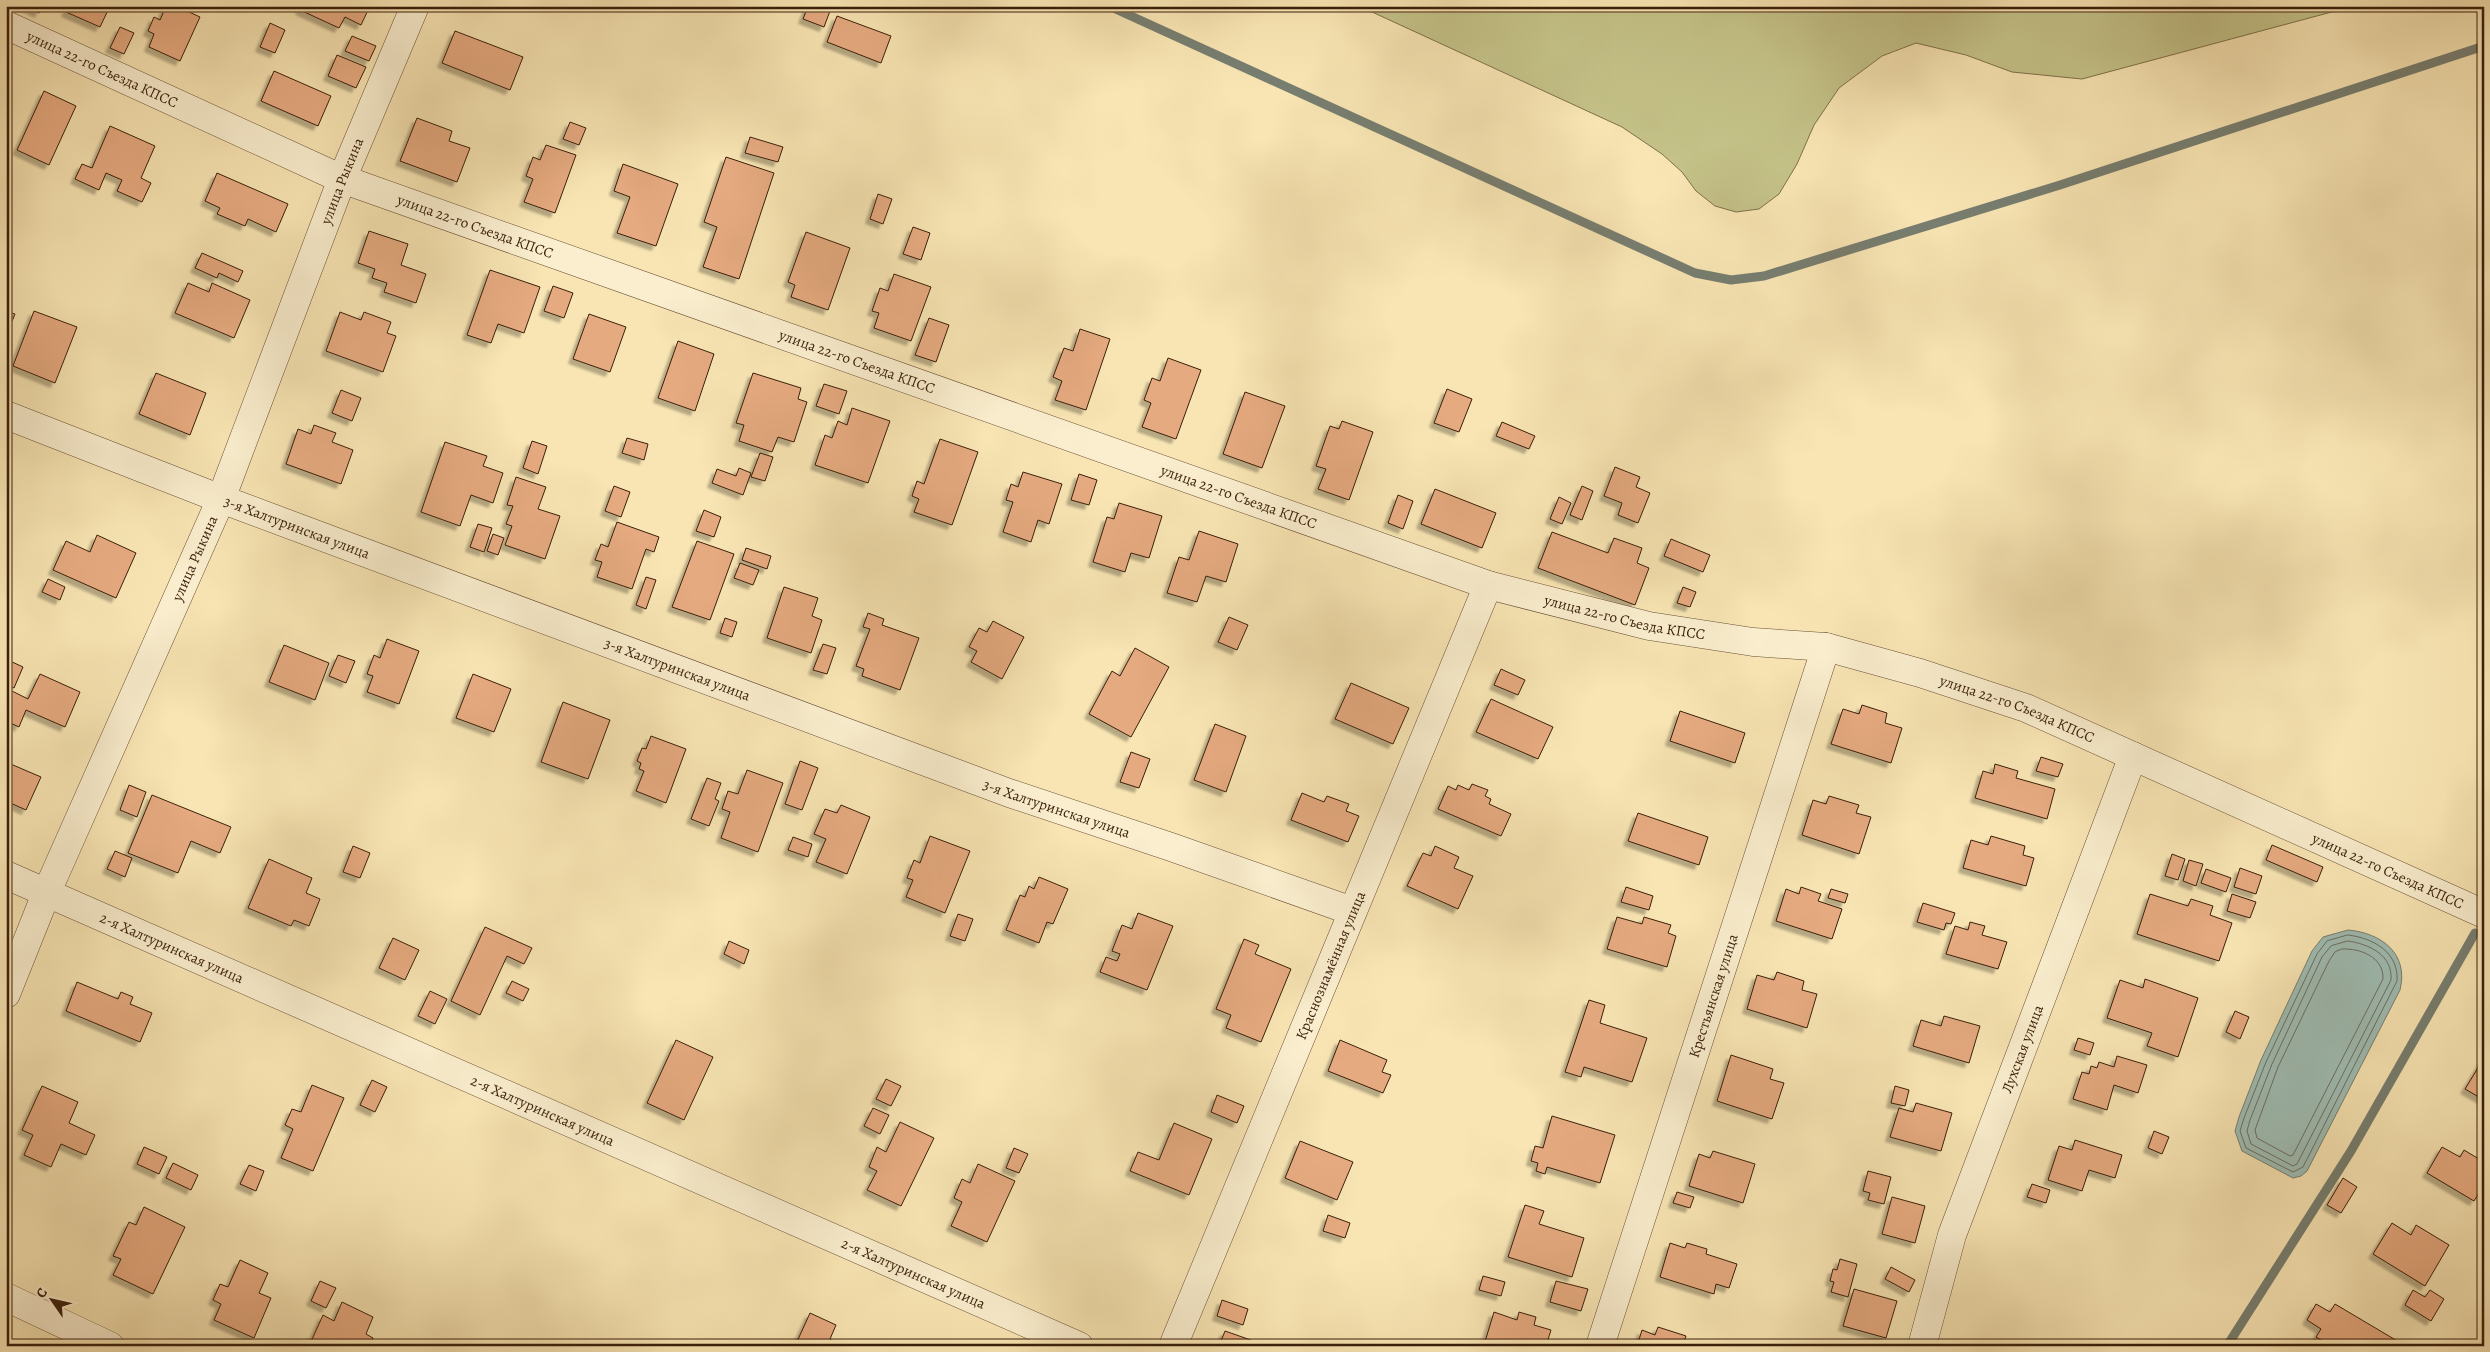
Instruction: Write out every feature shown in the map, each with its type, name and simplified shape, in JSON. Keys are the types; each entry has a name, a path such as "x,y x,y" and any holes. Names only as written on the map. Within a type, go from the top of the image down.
{"street":[{"name":"улица Рыкина","path":"6,994 46,894 221,499 342,179 415,6"},
{"name":"улица 22-го Съезда КПСС","path":"6,26 342,179 1488,585 1649,626 1753,642 1826,647 1920,673 2026,708 2484,914"},
{"name":"3-я Халтуринская улица","path":"6,414 221,499 1009,793 1171,847 1352,911"},
{"name":"Краснознамённая улица","path":"1172,1346 1488,585"},
{"name":"Крестьянская улица","path":"1600,1346 1826,647"},
{"name":"Лухская улица","path":"1922,1346 1952,1235 2133,756"},
{"name":"2-я Халтуринская улица","path":"6,875 1079,1346"},
{"path":"6,1297 110,1346"}],"shaded area":[{"path":"1359,6 2354,6 2082,79 2012,72 1966,55 1916,43 1882,56 1839,88 1814,125 1797,164 1779,194 1759,209 1736,212 1715,206 1696,191 1682,172 1662,154 1622,127"}],"water":[{"path":"2348,930 2371,935 2390,947 2400,965 2402,977 2400,990 2307,1171 2301,1176 2293,1178 2242,1151 2235,1131 2261,1060 2312,951 2323,937"}],"building":[{"path":"25,6 42,6 39,13"},
{"path":"69,6 110,6 100,27 66,12"},
{"path":"166,6 176,6 200,17 180,61 149,47 154,34 148,31 154,17 160,20"},
{"path":"302,6 370,6 361,25 345,17 339,28 300,10"},
{"path":"808,6 817,6 830,11 824,27 803,19"},
{"path":"837,16 891,36 881,63 827,42"},
{"path":"270,23 285,30 275,53 260,47"},
{"path":"120,27 134,33 124,54 110,48"},
{"path":"455,31 523,57 510,90 442,63"},
{"path":"352,36 376,46 369,61 345,51"},
{"path":"337,55 366,67 356,88 328,76"},
{"path":"274,71 331,96 318,126 261,101"},
{"path":"44,91 76,106 49,165 17,150"},
{"path":"417,118 452,131 449,141 470,148 457,182 400,161"},
{"path":"570,122 586,128 579,145 563,139"},
{"path":"110,126 155,146 141,178 151,183 142,202 117,191 122,180 106,173 99,190 75,179 82,164 92,168"},
{"path":"750,137 783,147 778,162 745,153"},
{"path":"546,145 576,155 555,213 524,202 533,179 526,176 533,157 540,160"},
{"path":"726,157 774,173 739,279 703,267 717,227 704,222"},
{"path":"623,164 678,184 656,246 617,233 630,197 614,191"},
{"path":"217,173 288,204 276,232 248,219 245,226 217,214 220,208 205,201"},
{"path":"878,194 892,199 883,224 870,219"},
{"path":"913,227 930,233 921,260 903,254"},
{"path":"369,231 408,244 401,265 426,274 416,303 384,292 387,283 372,278 375,269 358,263"},
{"path":"806,232 850,248 828,310 791,297 795,285 788,282"},
{"path":"202,253 243,271 238,282 219,273 217,278 195,268"},
{"path":"490,270 540,287 524,333 498,324 491,343 467,335"},
{"path":"894,274 931,287 911,341 874,328 879,313 872,311 880,288 888,291"},
{"path":"188,283 209,292 212,283 250,300 234,338 175,313"},
{"path":"553,286 573,293 564,318 544,311"},
{"path":"6,311 15,314 6,336"},
{"path":"34,311 77,327 55,383 13,366"},
{"path":"340,312 361,320 364,312 391,322 387,333 396,336 383,372 326,351"},
{"path":"589,314 626,327 610,372 573,359"},
{"path":"929,318 949,325 936,362 915,355"},
{"path":"1080,329 1110,339 1086,410 1055,400 1062,381 1053,377 1064,348 1073,351"},
{"path":"678,341 714,354 695,411 658,398"},
{"path":"1168,358 1201,370 1176,439 1142,427 1151,403 1144,400 1152,378 1160,381"},
{"path":"156,373 206,393 190,435 139,414"},
{"path":"753,373 801,388 798,399 807,402 794,442 778,437 772,452 739,441 744,425 736,423"},
{"path":"824,384 847,391 839,414 816,406"},
{"path":"1447,389 1472,399 1459,432 1434,423"},
{"path":"341,390 361,398 352,421 332,413"},
{"path":"1245,392 1285,406 1262,468 1223,454"},
{"path":"852,408 890,421 868,483 815,465 825,435 832,438 838,421 847,425"},
{"path":"1342,421 1373,432 1349,500 1318,489 1326,469 1316,466 1330,426 1339,429"},
{"path":"1502,422 1535,436 1529,449 1496,436"},
{"path":"314,425 336,433 332,442 353,450 341,484 286,464 298,429 311,434"},
{"path":"627,438 648,444 644,460 622,453"},
{"path":"940,439 978,452 952,525 914,512 919,499 912,496 917,481 924,484"},
{"path":"532,441 547,446 538,474 523,468"},
{"path":"445,442 487,456 483,466 503,473 493,503 471,495 460,526 421,512"},
{"path":"760,453 773,457 765,481 751,477"},
{"path":"1615,467 1640,477 1636,487 1650,493 1638,523 1618,515 1622,503 1604,496"},
{"path":"739,468 751,473 743,495 712,483 717,469 736,476"},
{"path":"1023,472 1062,484 1049,524 1038,520 1031,542 1003,532 1013,502 1006,500 1011,484 1018,487"},
{"path":"1079,474 1097,480 1089,505 1071,500"},
{"path":"516,477 546,487 538,509 560,516 545,559 505,545 512,526 506,524 513,506 507,505"},
{"path":"614,486 630,492 621,517 605,511"},
{"path":"1582,486 1593,491 1582,520 1570,515"},
{"path":"1435,489 1496,513 1482,548 1421,524"},
{"path":"1398,495 1413,501 1403,529 1388,523"},
{"path":"1559,497 1571,503 1562,524 1550,519"},
{"path":"1119,503 1162,516 1149,558 1131,553 1125,572 1093,562 1107,517 1114,519"},
{"path":"704,510 721,517 714,537 696,531"},
{"path":"617,522 659,537 654,552 646,549 632,589 597,577 602,562 595,560 601,544 608,547"},
{"path":"478,524 492,528 484,552 470,547"},
{"path":"1199,531 1238,544 1226,582 1206,576 1197,602 1167,593 1179,557 1189,560"},
{"path":"1552,532 1608,553 1614,538 1642,548 1637,563 1649,568 1635,605 1538,568"},
{"path":"493,534 504,538 498,555 487,551"},
{"path":"97,535 136,553 116,598 53,570 66,541 90,552"},
{"path":"1671,539 1710,555 1703,572 1664,556"},
{"path":"697,541 734,554 710,620 672,607"},
{"path":"746,548 771,556 767,569 742,560"},
{"path":"740,563 759,570 753,585 734,578"},
{"path":"646,577 656,580 646,609 636,605"},
{"path":"48,579 65,587 60,600 42,592"},
{"path":"784,587 818,598 812,616 822,620 811,653 767,638"},
{"path":"1683,587 1696,592 1690,607 1677,603"},
{"path":"868,613 884,619 882,625 919,638 900,690 862,676 864,669 856,666 870,629 863,627"},
{"path":"1229,617 1248,625 1237,650 1218,642"},
{"path":"725,618 737,622 732,637 720,633"},
{"path":"993,621 1024,637 1002,679 971,662 977,651 969,647 979,628 987,632"},
{"path":"387,639 419,651 399,704 367,692 373,676 367,674 374,655 380,658"},
{"path":"823,644 836,648 827,674 813,670"},
{"path":"284,645 329,663 315,700 269,682"},
{"path":"1135,648 1169,667 1131,737 1089,714 1112,671 1120,676"},
{"path":"338,655 355,661 346,683 329,676"},
{"path":"10,661 23,667 14,688 6,684 6,669"},
{"path":"1501,669 1525,680 1518,695 1494,685"},
{"path":"40,674 80,692 65,727 26,710 19,727 6,721 6,688 28,699"},
{"path":"473,674 511,689 494,732 456,718"},
{"path":"1351,683 1409,708 1393,744 1335,719"},
{"path":"1491,699 1553,727 1538,759 1476,732"},
{"path":"563,702 610,720 588,779 541,762"},
{"path":"1862,705 1887,713 1885,723 1902,728 1891,763 1831,744 1843,709 1859,714"},
{"path":"1680,711 1745,733 1735,763 1670,741"},
{"path":"1215,724 1246,736 1226,792 1194,780"},
{"path":"651,736 686,749 666,803 636,791 644,771 639,769 641,763 637,761 642,748 646,749"},
{"path":"1131,752 1150,759 1139,788 1120,782"},
{"path":"2041,757 2063,764 2058,777 2036,771"},
{"path":"800,761 818,768 802,810 785,804"},
{"path":"6,762 41,777 26,810 6,801"},
{"path":"1995,764 2018,771 2016,778 2055,789 2047,819 1975,798 1983,771 1993,774"},
{"path":"747,770 783,783 758,852 721,838 730,812 722,809 728,791 738,794"},
{"path":"707,778 721,783 715,799 719,801 709,826 691,819"},
{"path":"1472,784 1488,790 1485,796 1491,799 1489,804 1511,814 1501,836 1438,809 1448,786 1456,790 1458,785 1469,790"},
{"path":"129,785 146,792 137,817 120,810"},
{"path":"1302,793 1324,802 1327,796 1349,804 1346,811 1359,816 1348,842 1291,820"},
{"path":"152,795 231,827 220,853 191,841 178,873 128,853"},
{"path":"1829,796 1859,805 1856,813 1871,817 1859,854 1802,835 1813,800 1826,804"},
{"path":"841,805 870,817 847,874 816,862 826,839 814,834 825,809 837,813"},
{"path":"1638,813 1708,837 1699,865 1628,841"},
{"path":"930,836 970,851 945,913 906,897 913,880 907,878 914,860 920,863"},
{"path":"1991,836 2025,846 2023,855 2034,858 2026,886 1963,868 1971,840 1988,845"},
{"path":"793,837 812,844 808,857 788,850"},
{"path":"2272,845 2323,867 2317,882 2266,860"},
{"path":"353,846 370,853 360,878 343,872"},
{"path":"1435,846 1459,857 1454,868 1473,876 1458,909 1407,886 1423,853 1431,856"},
{"path":"115,851 132,858 125,877 107,869"},
{"path":"2172,854 2185,859 2178,880 2165,876"},
{"path":"269,859 312,878 306,893 320,899 309,926 294,920 291,926 248,908"},
{"path":"2189,860 2203,864 2196,886 2183,881"},
{"path":"2240,868 2262,876 2256,894 2234,887"},
{"path":"2206,869 2231,878 2226,892 2201,883"},
{"path":"1039,877 1068,889 1053,924 1047,922 1039,943 1006,930 1020,895 1025,897 1029,886 1034,889"},
{"path":"1626,887 1653,896 1649,910 1621,902"},
{"path":"1801,887 1821,894 1818,901 1842,909 1832,939 1776,921 1786,889 1799,894"},
{"path":"1831,889 1848,894 1845,903 1828,898"},
{"path":"2150,894 2188,906 2191,899 2213,906 2210,915 2232,923 2219,961 2137,934"},
{"path":"2232,894 2256,902 2250,918 2227,911"},
{"path":"1923,903 1955,913 1951,924 1946,923 1944,930 1917,922"},
{"path":"1138,913 1173,926 1147,990 1100,972 1106,957 1117,961 1120,954 1112,951 1122,925 1132,929"},
{"path":"958,914 973,919 965,941 950,936"},
{"path":"1617,917 1642,924 1644,917 1671,925 1668,933 1676,936 1667,967 1607,949"},
{"path":"1970,922 1985,926 1982,935 2007,942 1998,969 1946,954 1955,926 1968,930"},
{"path":"485,927 532,948 524,964 507,956 480,1015 451,1001"},
{"path":"393,938 419,950 405,980 379,968"},
{"path":"1244,939 1259,945 1255,954 1291,969 1261,1042 1226,1028 1231,1015 1216,1009"},
{"path":"729,941 749,950 744,964 724,954"},
{"path":"1777,972 1804,981 1802,990 1817,994 1807,1028 1747,1009 1757,975 1774,980"},
{"path":"2145,979 2198,998 2178,1057 2147,1046 2152,1033 2107,1018 2120,980 2143,988"},
{"path":"512,981 529,989 523,1001 506,993"},
{"path":"77,982 118,999 121,992 133,997 130,1004 152,1013 140,1042 66,1011"},
{"path":"430,991 447,999 435,1024 418,1016"},
{"path":"1589,1000 1605,1005 1600,1023 1647,1038 1632,1082 1584,1067 1581,1077 1565,1072"},
{"path":"2235,1011 2249,1017 2240,1039 2226,1032"},
{"path":"1944,1016 1980,1026 1969,1063 1913,1046 1921,1020 1941,1026"},
{"path":"2078,1038 2094,1043 2090,1055 2074,1050"},
{"path":"676,1040 713,1057 684,1120 647,1103"},
{"path":"1340,1040 1387,1060 1382,1072 1391,1075 1383,1093 1328,1071"},
{"path":"1731,1055 1773,1069 1770,1079 1784,1083 1772,1119 1717,1101"},
{"path":"2117,1056 2147,1065 2138,1093 2114,1085 2107,1110 2073,1099 2082,1072 2089,1074 2091,1066 2097,1068 2099,1062 2114,1067"},
{"path":"2484,1058 2484,1100 2465,1089"},
{"path":"886,1079 901,1086 891,1106 876,1099"},
{"path":"372,1080 387,1087 375,1112 360,1105"},
{"path":"312,1085 344,1098 313,1171 281,1158 293,1129 285,1125 292,1109 301,1112"},
{"path":"42,1086 78,1102 69,1123 95,1135 86,1155 61,1144 51,1167 24,1155 33,1135 22,1130"},
{"path":"1895,1086 1909,1090 1905,1106 1891,1103"},
{"path":"1217,1095 1244,1106 1237,1123 1211,1112"},
{"path":"1916,1103 1952,1113 1941,1151 1890,1137 1899,1108 1913,1112"},
{"path":"873,1108 889,1115 880,1134 864,1126"},
{"path":"1552,1116 1615,1135 1600,1183 1547,1167 1545,1174 1536,1171 1538,1163 1531,1161 1535,1146 1543,1148"},
{"path":"900,1122 934,1138 901,1206 867,1190 877,1171 869,1167 877,1147 886,1152"},
{"path":"1174,1123 1212,1139 1189,1195 1130,1171 1138,1152 1159,1160"},
{"path":"2154,1131 2169,1137 2162,1154 2148,1148"},
{"path":"2075,1140 2122,1155 2115,1178 2089,1170 2082,1191 2048,1180 2059,1146 2072,1150"},
{"path":"1300,1141 1353,1162 1337,1200 1285,1178"},
{"path":"144,1147 167,1157 159,1174 137,1164"},
{"path":"2442,1147 2460,1157 2464,1150 2484,1162 2481,1170 2484,1171 2484,1185 2474,1201 2427,1173"},
{"path":"1014,1148 1028,1154 1019,1173 1006,1168"},
{"path":"1713,1151 1755,1164 1743,1203 1689,1186 1699,1154 1710,1158"},
{"path":"173,1163 198,1175 191,1190 166,1178"},
{"path":"978,1164 1015,1181 987,1242 951,1226 962,1202 954,1198 962,1179 970,1183"},
{"path":"249,1165 264,1171 256,1191 240,1184"},
{"path":"1868,1171 1891,1177 1884,1204 1868,1200 1870,1193 1863,1191"},
{"path":"2343,1178 2357,1187 2341,1213 2327,1205"},
{"path":"2032,1184 2050,1190 2046,1203 2027,1197"},
{"path":"1677,1192 1694,1197 1690,1208 1673,1203"},
{"path":"1892,1197 1925,1206 1915,1243 1882,1234"},
{"path":"1525,1205 1544,1211 1539,1224 1584,1238 1572,1277 1508,1257"},
{"path":"144,1207 185,1227 153,1294 113,1275 121,1259 113,1256 129,1222 136,1225"},
{"path":"1328,1215 1350,1223 1345,1238 1323,1231"},
{"path":"2392,1223 2411,1235 2416,1225 2449,1245 2425,1286 2373,1254"},
{"path":"1670,1243 1685,1248 1687,1243 1707,1249 1706,1254 1737,1264 1729,1288 1716,1284 1714,1294 1660,1277"},
{"path":"1840,1259 1857,1264 1848,1297 1831,1292 1834,1282 1830,1281 1833,1269 1837,1270"},
{"path":"240,1260 268,1273 259,1293 271,1298 254,1338 214,1320 221,1304 213,1300 220,1284 228,1287"},
{"path":"1891,1267 1915,1280 1909,1292 1885,1279"},
{"path":"1483,1276 1505,1282 1501,1296 1479,1290"},
{"path":"320,1281 336,1288 326,1308 311,1301"},
{"path":"1556,1281 1588,1289 1581,1311 1550,1302"},
{"path":"1854,1289 1897,1301 1886,1338 1843,1326"},
{"path":"2413,1290 2425,1297 2430,1290 2444,1299 2431,1321 2405,1305"},
{"path":"1222,1300 1248,1309 1243,1325 1217,1316"},
{"path":"342,1302 373,1317 366,1334 373,1338 369,1346 309,1346 323,1315 334,1321"},
{"path":"2316,1304 2330,1312 2335,1304 2399,1342 2397,1346 2332,1346 2316,1337 2321,1329 2307,1320"},
{"path":"1494,1312 1517,1320 1519,1312 1536,1317 1534,1325 1551,1330 1546,1346 1484,1345"},
{"path":"810,1313 836,1325 830,1339 842,1346 795,1346"},
{"path":"1658,1327 1686,1336 1683,1344 1690,1346 1637,1346 1642,1330 1655,1335"},
{"path":"1225,1331 1268,1346 1219,1346"}],"waterway":[{"path":"1109,6 1695,273 1731,280 1764,276 2060,185 2484,46"},
{"path":"2227,1346 2351,1151 2475,933"}]}
